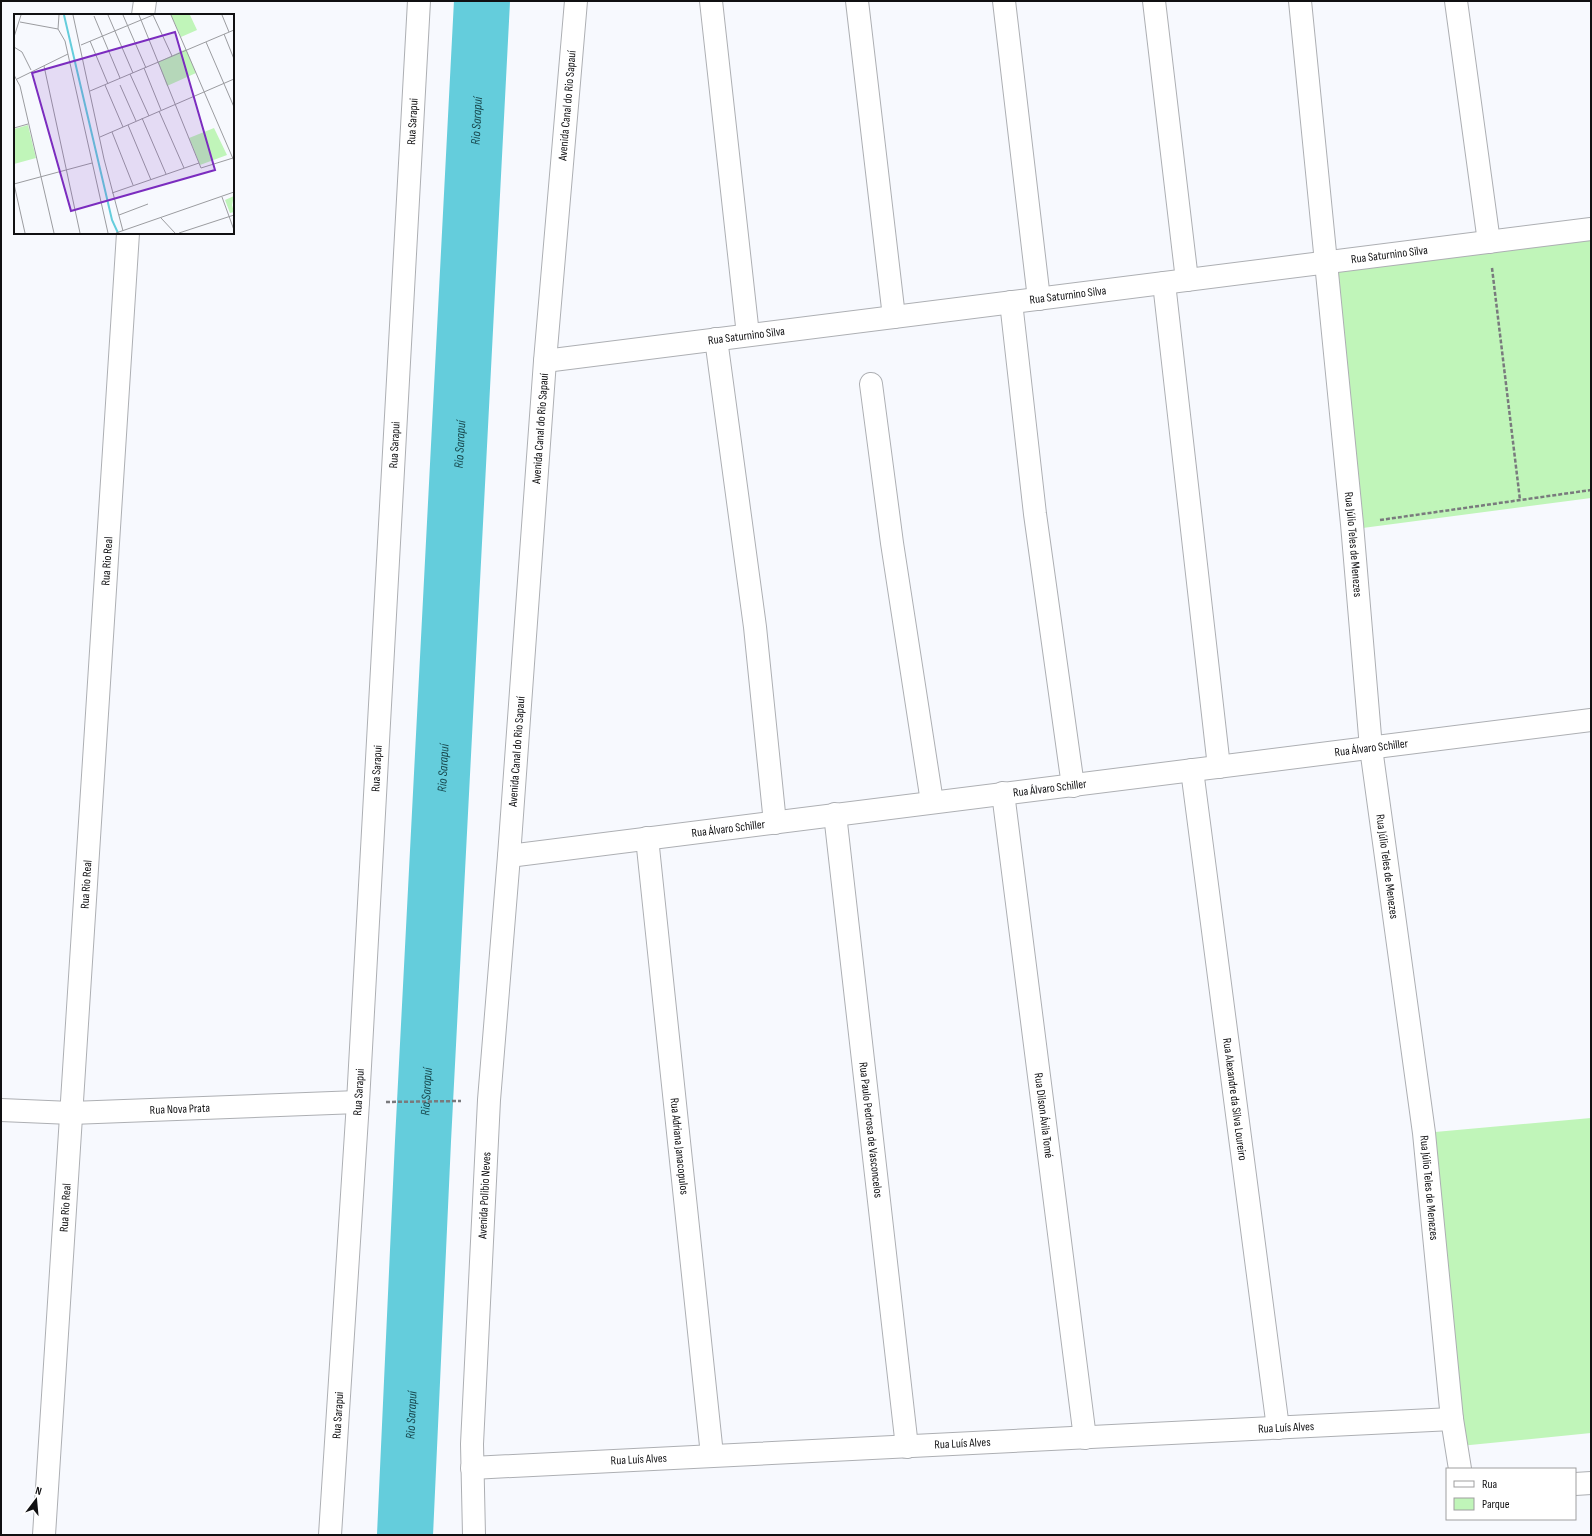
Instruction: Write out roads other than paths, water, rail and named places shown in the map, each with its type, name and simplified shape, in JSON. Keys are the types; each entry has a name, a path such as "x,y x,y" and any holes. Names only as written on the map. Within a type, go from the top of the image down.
{"street":[{"path":"143,14 145,1"},
{"name":"Rua Sarapui","path":"330,1535 358,1102 419,1"},
{"name":"Avenida Canal do Rio Sapauí","path":"509,856 545,361 576,1"},
{"path":"711,1 748,335"},
{"path":"857,1 894,317"},
{"path":"1004,1 1039,299"},
{"path":"1154,1 1187,280"},
{"name":"Rua Júlio Teles de Menezes","path":"1300,1 1352,524 1371,748 1424,1133 1452,1419 1460,1468"},
{"path":"1456,1 1489,242"},
{"name":"Rua Saturnino Silva","path":"545,361 1591,229"},
{"name":"Rua Rio Real","path":"44,1535 128,234"},
{"path":"1164,283 1219,767"},
{"path":"1011,302 1035,514 1073,786"},
{"path":"716,339 755,627 776,823"},
{"path":"871,384 892,543 932,802"},
{"name":"Rua Álvaro Schiller","path":"509,856 1591,720"},
{"name":"Rua Alexandre da Silva Loureiro","path":"1192,770 1278,1428"},
{"name":"Rua Dilson Ávila Tomé","path":"1003,793 1085,1438"},
{"name":"Rua Paulo Pedrosa de Vasconcelos","path":"835,814 907,1447"},
{"name":"Rua Adriana Janacopulos","path":"647,838 712,1455"},
{"name":"Avenida Polibio Neves","path":"474,1535 472,1444 490,1100 509,856"},
{"name":"Rua Nova Prata","path":"1,1110 71,1113 358,1102"},
{"name":"Rua Luís Alves","path":"472,1468 1452,1419"},
{"path":"1576,1484 1591,1483"}],"waterway":[{"name":"Rio Sarapuí","path":"405,1535 423,1141 482,1"}]}
